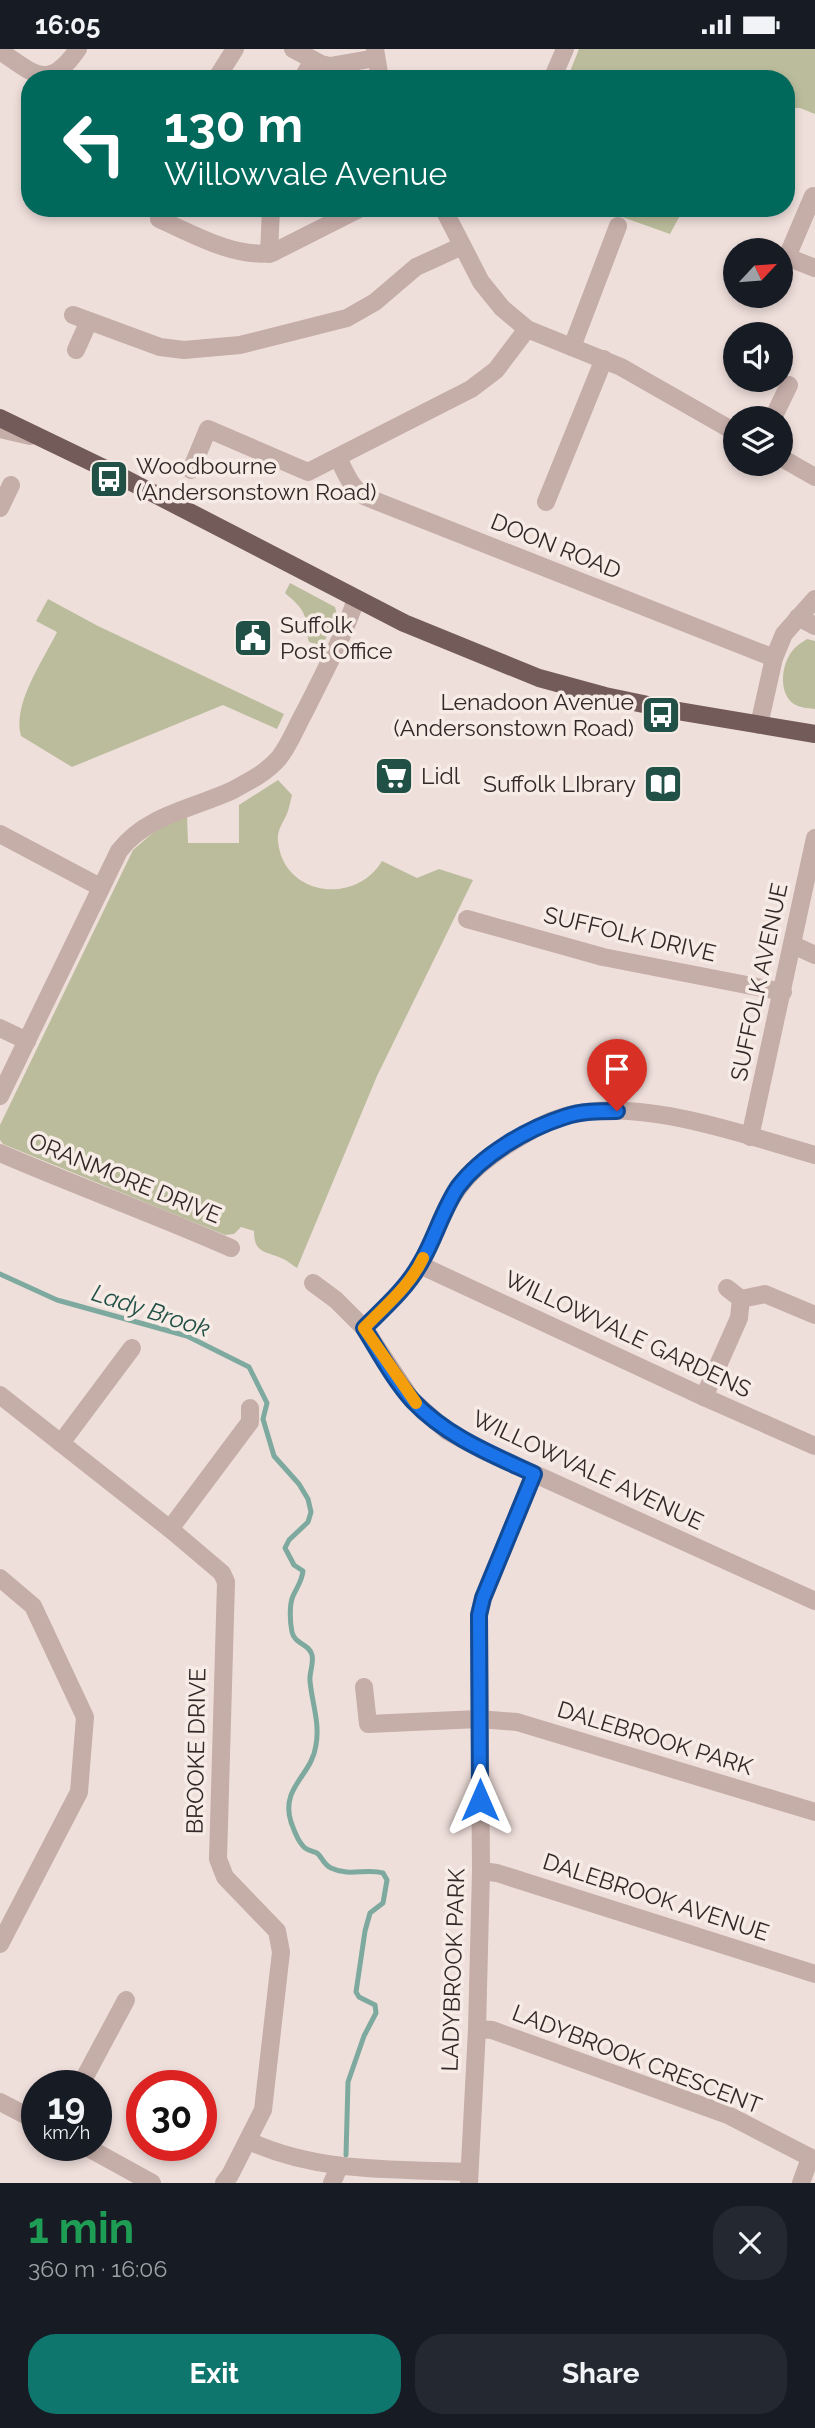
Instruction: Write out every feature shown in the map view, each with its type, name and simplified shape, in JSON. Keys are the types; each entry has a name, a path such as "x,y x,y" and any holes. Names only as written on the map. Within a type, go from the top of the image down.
{"main road":[{"path":"0,418 112,472 404,623 540,678 605,696 815,734"}],"street":[{"path":"61,70 78,49"},
{"path":"222,70 235,49"},
{"path":"292,49 330,66 376,53"},
{"path":"556,70 565,49"},
{"path":"0,51 28,70"},
{"path":"307,70 313,60"},
{"path":"813,196 787,257 815,268"},
{"path":"269,254 271,217"},
{"path":"159,219 209,241 250,253 269,254 343,217"},
{"path":"448,217 491,297 527,329 604,359 723,425"},
{"path":"572,347 618,226"},
{"path":"76,350 81,318 160,347 184,350 215,349 251,343 329,323 361,311 416,267 462,246"},
{"path":"191,470 208,429 307,472 471,390 487,379 527,329"},
{"path":"546,502 604,359"},
{"path":"0,429 40,438"},
{"name":"DOON ROAD","path":"338,458 358,492 366,497 774,658"},
{"path":"793,464 815,477"},
{"path":"0,509 11,485"},
{"path":"0,1096 100,887 120,851 139,830 168,814 245,783 263,773 277,760 288,745 317,687 356,599"},
{"path":"759,725 774,658 784,634 815,599"},
{"path":"798,617 815,627"},
{"path":"0,834 100,887"},
{"name":"SUFFOLK AVENUE","path":"750,1137 815,838"},
{"name":"SUFFOLK DRIVE","path":"467,919 603,957 783,992"},
{"path":"793,945 815,955"},
{"path":"0,1028 27,1041"},
{"path":"364,1328 388,1306 420,1265 450,1201 468,1177 500,1150 528,1132 557,1119 589,1112 617,1111 672,1117 815,1155"},
{"name":"ORANMORE DRIVE","path":"0,1153 230,1248"},
{"name":"WILLOWVALE GARDENS","path":"420,1265 815,1446"},
{"name":"WILLOWVALE AVENUE","path":"313,1283 336,1300 364,1328 412,1400 447,1431 484,1451 815,1601"},
{"path":"704,1397 739,1318 734,1294 765,1294 815,1315"},
{"path":"61,1443 132,1348"},
{"name":"BROOKE DRIVE","path":"0,1395 170,1529 222,1573 226,1582 218,1859 225,1877 276,1931 281,1952 263,2110 230,2175 223,2183"},
{"path":"170,1529 250,1422 250,1408"},
{"name":"LADYBROOK PARK","path":"469,2177 477,2029 481,1871 479,1615 483,1598 534,1474"},
{"path":"0,1577 33,1606 85,1717 79,1792 0,1944"},
{"name":"DALEBROOK PARK","path":"364,1687 368,1724 479,1719 517,1722 815,1812"},
{"name":"DALEBROOK AVENUE","path":"481,1871 497,1873 815,1974"},
{"path":"89,2070 126,2000"},
{"name":"LADYBROOK CRESCENT","path":"477,2029 492,2030 727,2115 813,2159"},
{"path":"0,2102 21,2113"},
{"path":"248,2141 335,2175 469,2177"},
{"path":"801,2183 813,2159"},
{"path":"112,2161 152,2183"}],"green space":[{"path":"579,49 815,49 815,114 795,108 795,70 571,70"},
{"path":"622,217 679,217 670,234"},
{"path":"290,583 335,607 337,615 322,646 309,642 304,613 285,593"},
{"path":"48,599 98,626 284,714 277,729 223,705 72,767 21,736 19,724 25,697 57,632 36,621"},
{"path":"807,639 815,641 815,709 801,707 789,700 783,683 784,669 790,655"},
{"path":"278,780 292,795 278,841 283,859 293,874 306,883 339,889 355,885 370,875 382,861 417,878 439,869 473,880 377,1076 297,1268 259,1248 254,1231 241,1227 234,1234 225,1235 3,1144 0,1140 0,1125 133,850 155,831 187,815 188,843 239,843 239,805"}],"waterway":[{"name":"Lady Brook","path":"0,1274 57,1300 187,1336 249,1367 267,1403 263,1419 274,1456 299,1484 308,1499 311,1512 308,1522 289,1540 285,1548 294,1565 303,1571 292,1600 291,1623 294,1636 312,1655 310,1681 317,1737 309,1765 293,1790 289,1810 291,1822 301,1844 317,1853 329,1867 345,1872 383,1873 387,1880 383,1903 370,1913 365,1931 356,1992 359,1997 375,2005 376,2013 364,2036 348,2082 346,2155"}],"slow traffic":[{"path":"416,1403 364,1328 388,1306 423,1258"}],"place":[{"name":"Woodbourne (Andersonstown Road)","path":"109,479"},
{"name":"Suffolk Post Office","path":"253,638"},
{"name":"Lenadoon Avenue (Andersonstown Road)","path":"661,715"},
{"name":"Lidl","path":"394,776"},
{"name":"Suffolk LIbrary","path":"663,784"}],"route":[{"path":"480,1800 479,1615 483,1598 534,1474 447,1431 412,1400 364,1328 388,1306 420,1265 450,1201 459,1186 480,1165 528,1132 548,1123 566,1116 617,1111"}]}
